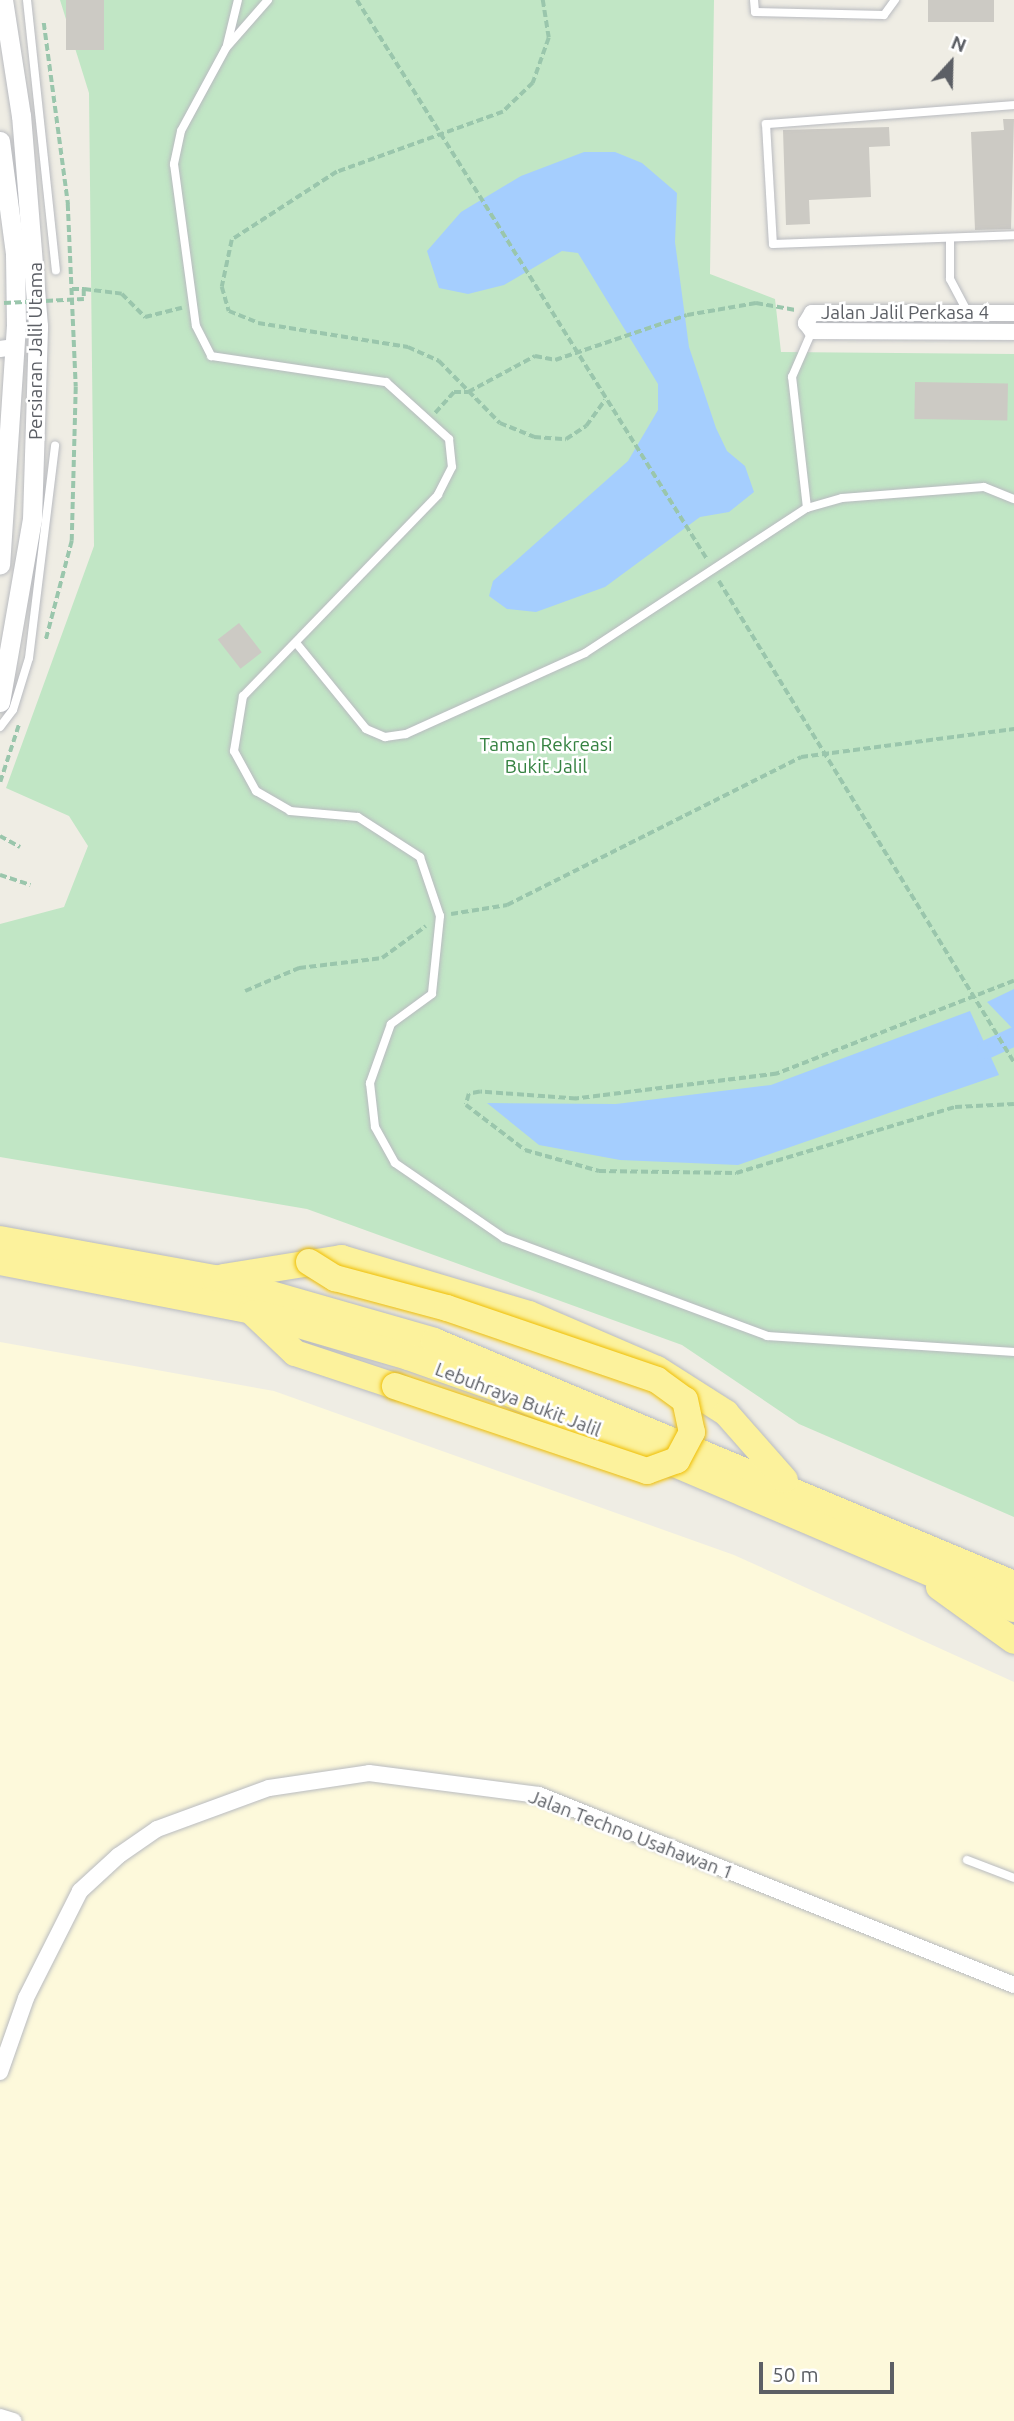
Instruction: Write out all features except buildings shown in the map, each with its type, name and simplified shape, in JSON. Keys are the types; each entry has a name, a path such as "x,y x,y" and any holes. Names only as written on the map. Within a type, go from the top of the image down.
{"highway":[{"path":"0,1219 37,1244"},
{"name":"Lebuhraya Bukit Jalil","path":"0,1239 215,1278 434,1341 789,1484 1009,1580"},
{"path":"215,1278 341,1258 388,1268 619,1351 726,1413 789,1484"},
{"name":"Lebuhraya Bukit Jalil","path":"0,1262 251,1311 499,1389 1014,1609"},
{"path":"251,1311 295,1353 647,1472 677,1460 692,1432 685,1400 657,1380 447,1308 335,1278 309,1262"},
{"path":"909,1563 1014,1641"}],"street":[{"name":"Persiaran Jalil Utama","path":"0,702 32,519 38,353 36,251 3,0"},
{"name":"Persiaran Jalil Utama","path":"0,141 15,254 8,326 10,350 0,564"},
{"name":"Jalan Jalil Perkasa 4","path":"1014,313 811,313 806,323 812,331 1014,332"},
{"path":"10,350 38,353"},
{"name":"Jalan Techno Usahawan 1","path":"0,2072 26,1998 80,1891 118,1856 157,1829 269,1788 369,1773 538,1796 1014,1985"},
{"path":"0,2417 13,2421"}],"lane":[{"path":"27,0 56,270"},
{"path":"226,48 238,0"},
{"path":"268,0 226,48 181,131 174,164 194,305 211,356 386,382 432,417 449,439 452,467 438,495 297,644 243,696 234,751 256,791 290,811 358,817 401,839 419,856 440,916 432,994 391,1024 370,1083 375,1127 395,1163 504,1238 767,1336 1014,1352"},
{"path":"754,0 755,12 884,15 895,0"},
{"path":"1014,105 767,121 773,244 1014,235"},
{"path":"950,238 950,279 968,313"},
{"path":"807,508 792,377 812,331"},
{"path":"0,727 13,709 29,658 55,446"},
{"path":"297,644 366,729 385,737 406,734 585,653 715,574 807,508 842,498 984,486 1014,499"},
{"path":"967,1860 1014,1878"}],"path":[{"path":"357,0 530,275 631,445 691,530 715,574 1014,1062"},
{"path":"543,0 550,38 533,83 503,112 337,172 232,240 222,287 229,311 258,323 408,347 439,360 500,423 534,437 566,439 586,426 605,400"},
{"path":"42,13 68,204 72,541 44,646"},
{"path":"71,289 122,294 145,317 194,305"},
{"path":"5,303 84,299 84,289"},
{"path":"432,417 454,392 468,392 535,356 555,359 574,350 687,315 756,303 811,313"},
{"path":"0,782 20,720"},
{"path":"245,991 299,968 382,958 440,916 507,905 801,757 1014,729"},
{"path":"0,836 20,847"},
{"path":"0,875 30,885"},
{"path":"1014,981 975,1000 938,1007 867,1042 777,1074 576,1099 480,1092 469,1094 466,1105 525,1150 599,1171 736,1173 955,1107 1014,1104"}],"shaded area":[{"path":"0,1342 274,1391 734,1555 1014,1682 1014,2421 0,2421"}],"green space":[{"name":"Taman Rekreasi Bukit Jalil","path":"60,0 714,0 710,274 775,299 781,352 1014,354 1014,1517 799,1424 682,1345 307,1209 0,1157 0,924 64,907 88,846 69,816 6,788 94,546 89,93"}],"water":[{"path":"584,152 615,152 642,163 677,193 675,242 689,347 716,428 727,451 745,466 754,492 729,512 700,517 605,587 536,612 507,609 489,596 493,581 628,461 658,410 658,384 578,253 562,251 504,285 468,294 439,288 427,251 461,212 521,176"},
{"path":"1014,989 1014,1030 987,1002"},
{"path":"970,1011 999,1075 738,1165 620,1160 539,1145 487,1103 616,1104 771,1085"}],"waterway":[{"path":"986,1049 1014,1036"}]}
